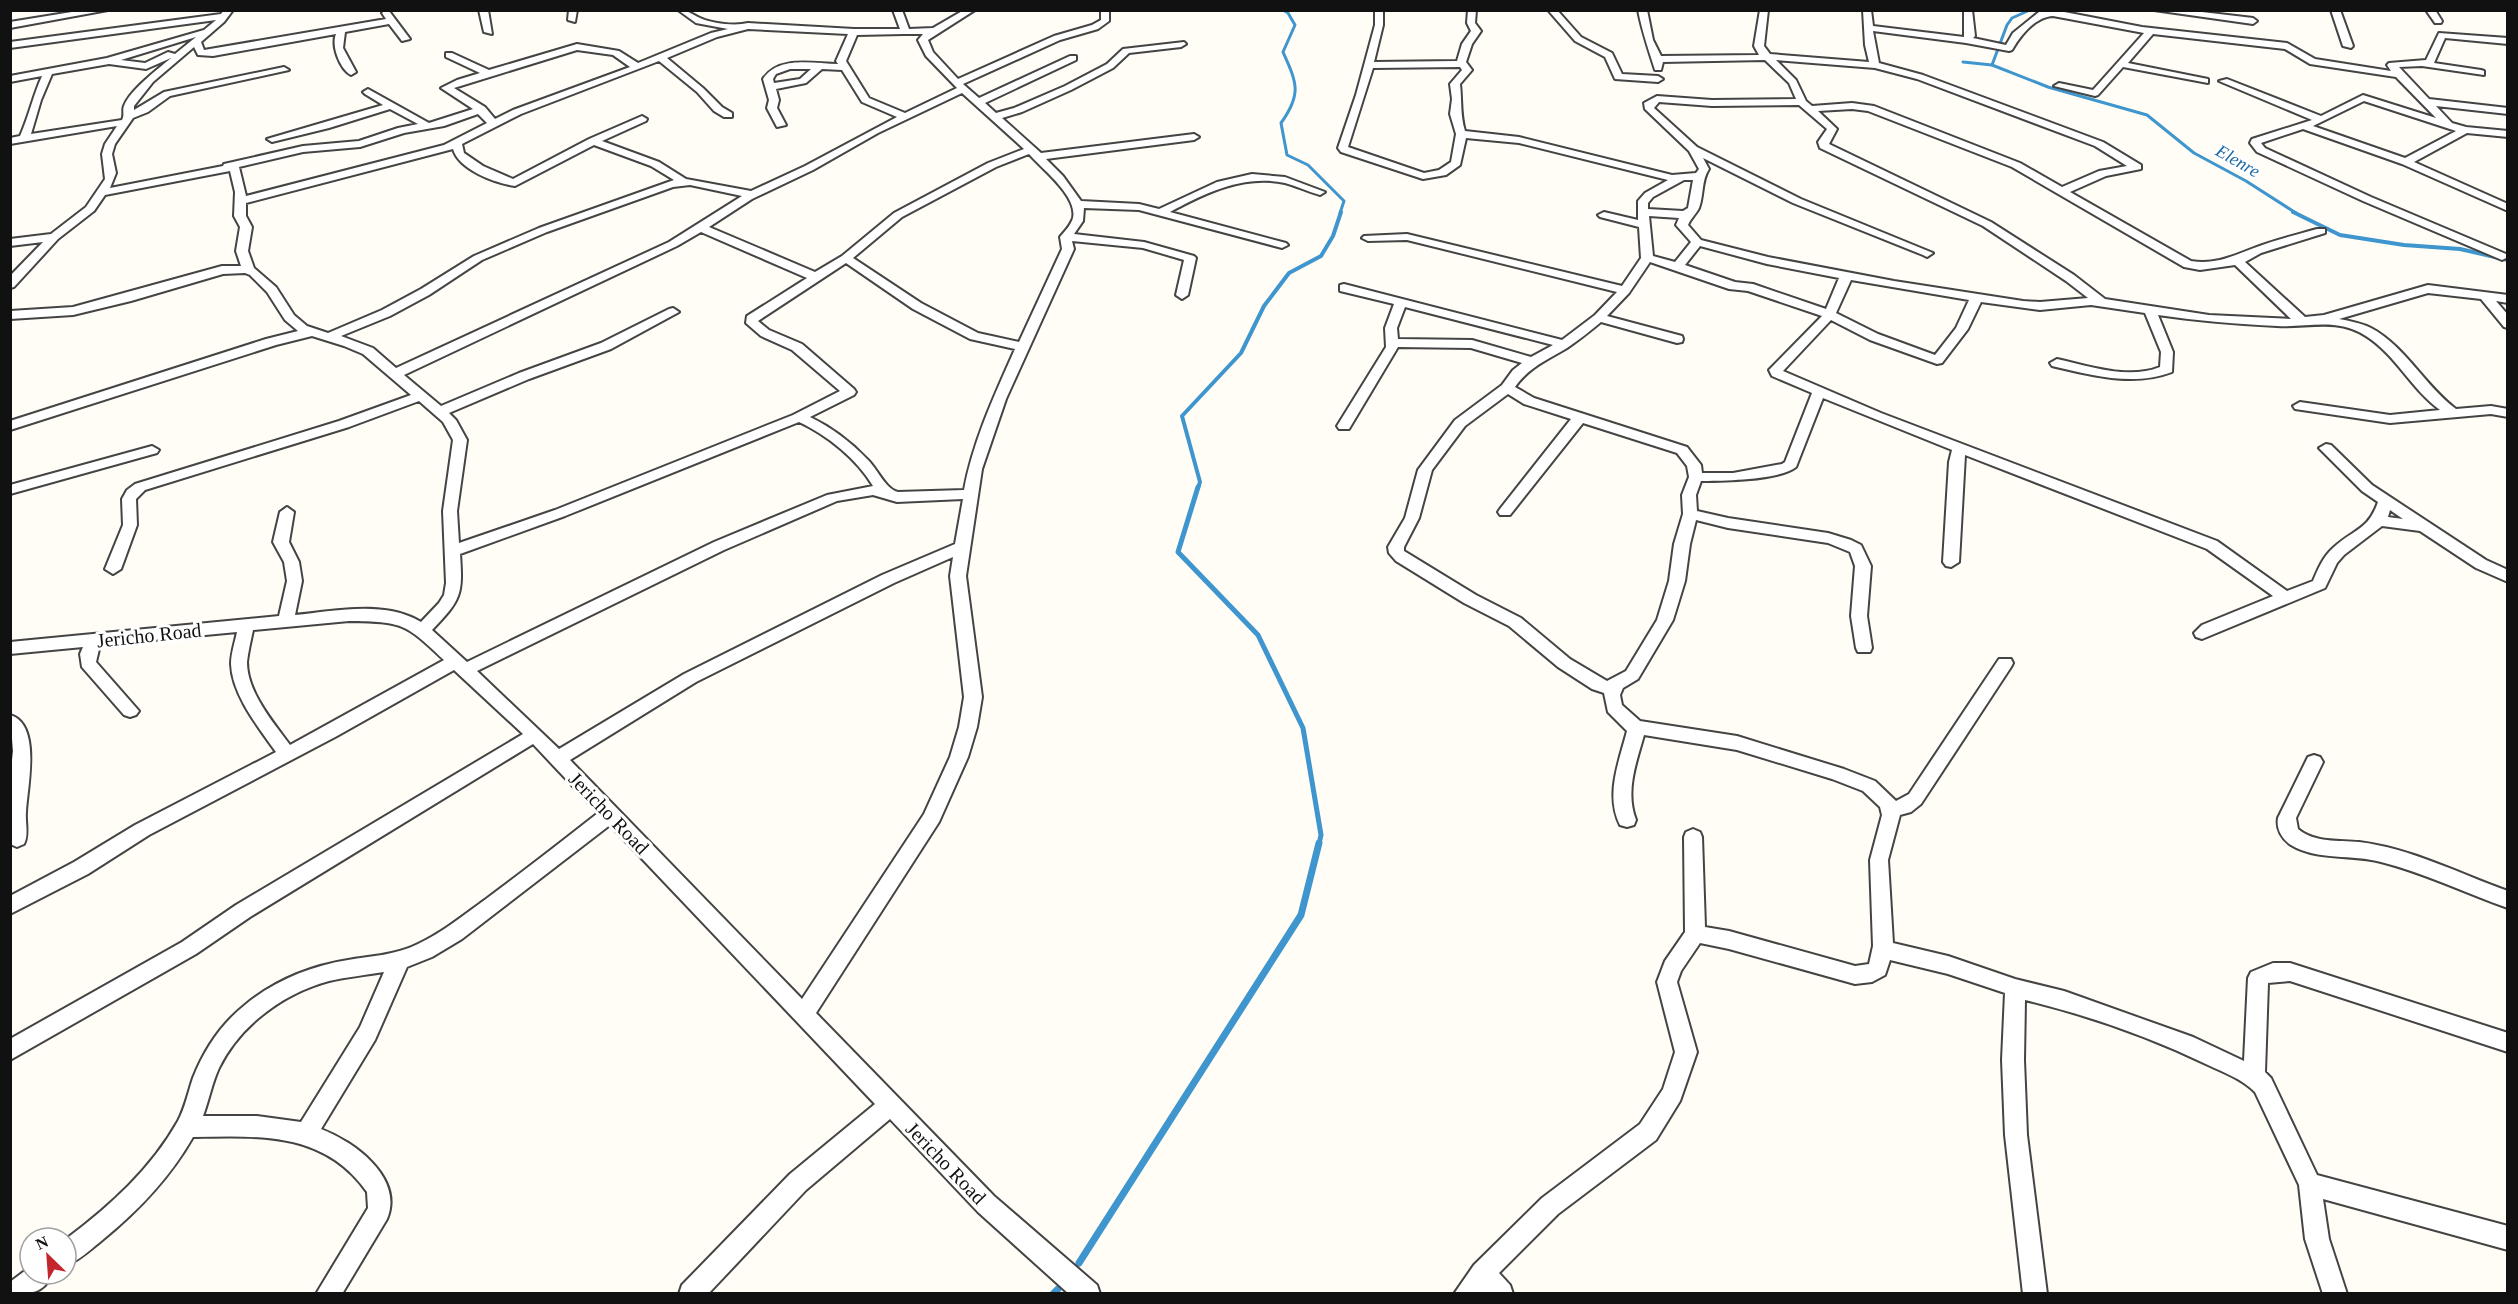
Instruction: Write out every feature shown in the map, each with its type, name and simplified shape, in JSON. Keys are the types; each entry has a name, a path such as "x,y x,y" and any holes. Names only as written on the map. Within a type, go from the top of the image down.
{"street":[{"path":"10,25 104,10"},
{"path":"385,10 390,21 405,39"},
{"path":"483,10 489,32"},
{"path":"682,10 699,21 741,28 793,27 854,32 936,31"},
{"path":"897,10 906,32"},
{"path":"803,1015 873,911 932,817 959,757 968,727 973,697 958,576 975,469 999,399 1068,249 1066,237 1077,224 1080,212 1078,204 1057,175 960,86 925,48 923,40 971,10"},
{"path":"394,374 647,257 753,195 809,168 960,86 1057,38 1101,24 1105,21 1105,10"},
{"path":"1379,10 1379,25 1345,150 1417,174 1442,173 1456,163 1461,134 1455,114 1457,99 1455,84 1467,70 1461,62"},
{"path":"1367,65 1454,65 1461,62 1467,44 1476,31 1472,23 1472,10"},
{"path":"1552,10 1578,39 1609,55 1618,77 1658,79"},
{"path":"1642,10 1648,40 1658,59 1657,99"},
{"path":"1764,10 1760,46 1765,57 1792,82 1806,105 1832,129 1823,142 1824,146 1987,224 2070,278 2102,303"},
{"path":"1867,10 1870,28 1868,53 1875,65"},
{"path":"1966,40 1970,36 1968,10"},
{"path":"2158,10 2253,21"},
{"path":"2335,10 2348,46"},
{"path":"2430,10 2438,21"},
{"path":"1870,28 2009,48 2016,35 2047,12 2151,31 2287,46 2296,49 2304,58 2313,62 2399,75"},
{"path":"2183,12 2188,35"},
{"path":"10,284 54,237 90,209 111,173 107,154 110,144 127,119 129,106 150,80 227,13"},
{"path":"10,45 227,13"},
{"path":"176,57 221,52 318,34 340,34 390,21"},
{"path":"100,193 303,149 360,144 402,130 426,125 511,114 661,58 714,34 741,28"},
{"path":"10,79 109,61 209,30"},
{"path":"2059,86 2094,93 2151,31"},
{"path":"854,32 841,61 843,67 865,100 904,116"},
{"path":"340,34 339,52 347,60 351,72"},
{"path":"2425,64 2431,60 2442,35 2508,41"},
{"path":"196,41 201,53"},
{"path":"994,117 1018,110 1068,88 1110,66 1126,51 1181,44"},
{"path":"488,116 446,88 570,48 584,47 616,52 637,67"},
{"path":"109,61 146,66 187,48"},
{"path":"449,55 487,74"},
{"path":"1658,59 1765,57 1875,65 1920,77 2099,144 2137,167 2103,173 2062,191"},
{"path":"661,58 700,90 718,109 728,115"},
{"path":"978,102 1073,58"},
{"path":"2120,64 2205,81"},
{"path":"2450,126 2399,75 2392,64 2425,64 2481,73"},
{"path":"167,66 168,76 162,90 167,94"},
{"path":"781,125 772,108 774,100 768,79 770,74 777,68 796,66 843,67"},
{"path":"771,87 803,81 807,75 818,68"},
{"path":"10,141 127,119 167,94 284,69"},
{"path":"24,139 32,120 36,100 49,71"},
{"path":"2224,81 2321,120"},
{"path":"368,92 426,125"},
{"path":"2502,256 2367,200 2261,150 2255,143 2321,120 2359,99 2367,98 2465,130 2508,134"},
{"path":"2321,231 2257,251 2237,261 2200,266 2180,261 2016,165 1879,110 1852,106 1712,103 1657,99 1648,105 1692,149 1704,169 1699,176 1693,208 1686,215 1682,225 1697,242 1767,260 2040,306 2084,301 2218,320 2303,322 2325,320 2428,290 2508,299"},
{"path":"2426,102 2508,111"},
{"path":"272,139 325,126 389,106"},
{"path":"240,201 457,144 488,116"},
{"path":"457,144 459,155 465,160 497,178 515,183 593,141 642,118"},
{"path":"2303,126 2406,162 2508,208"},
{"path":"2406,162 2465,130"},
{"path":"1461,134 1519,140 1568,154 1680,178 1699,176"},
{"path":"452,551 560,513 798,418 849,392 797,347 765,333 752,323 751,319 846,258 898,215 992,165 1034,153 1194,137"},
{"path":"593,141 655,164 682,181 753,195"},
{"path":"1692,149 1797,201 1927,253"},
{"path":"228,166 235,169 240,216 246,226 242,251 249,270"},
{"path":"1507,388 1529,401 1682,450 1694,465 1696,477 1689,495 1690,514 1682,544 1677,581 1665,620 1651,639 1642,661 1632,675 1615,686 1604,688 1598,686 1564,663 1515,622 1401,557 1396,547 1412,518 1425,470 1461,423 1507,388 1518,373 1564,344 1599,318 1625,290 1647,258 1642,203 1645,198 1680,178"},
{"path":"1161,212 1219,185 1255,179 1284,180 1320,192"},
{"path":"328,337 386,313 487,254 543,230 682,181"},
{"path":"1078,204 1139,207 1282,246"},
{"path":"1604,215 1643,218 1686,215"},
{"path":"700,226 816,277"},
{"path":"10,243 54,237"},
{"path":"1066,237 1144,245 1191,258 1182,295"},
{"path":"1368,238 1407,237 1568,278 1625,290"},
{"path":"1678,266 1697,242"},
{"path":"846,258 917,306 974,336 1022,347"},
{"path":"1647,258 1678,266 1733,286 1749,287 1829,314 1874,337 1937,360 1962,329 1977,297"},
{"path":"2237,261 2254,273 2285,309 2303,322"},
{"path":"10,315 73,311 222,270 240,268 249,270 272,290 290,317 303,329 368,351 450,420 460,440 450,511 454,583 452,595 445,608 422,630"},
{"path":"1846,275 1844,289 1829,314 1776,370 1783,376 1876,416 2212,545 2286,598"},
{"path":"1344,288 1564,344"},
{"path":"2485,296 2508,324"},
{"path":"1344,426 1387,356 1392,343 1391,328 1401,302"},
{"path":"2057,363 2134,376 2159,373 2167,369 2167,352 2150,311"},
{"path":"440,412 524,376 606,346 673,312"},
{"path":"1599,318 1677,339"},
{"path":"2325,320 2354,326 2373,335 2390,349 2429,397 2451,412"},
{"path":"10,426 271,342 311,332"},
{"path":"1392,343 1472,344 1533,362"},
{"path":"1696,477 1733,477 1786,468 1791,464 1819,391"},
{"path":"113,569 130,525 129,499 132,493 140,487 344,424 421,396"},
{"path":"2300,406 2390,419 2508,408"},
{"path":"2491,410 2508,413"},
{"path":"1505,512 1580,417"},
{"path":"798,418 803,418 821,429 866,465 886,494"},
{"path":"1951,562 1956,462 1960,448"},
{"path":"2326,448 2367,488 2481,564 2508,577"},
{"path":"10,490 152,450"},
{"path":"10,906 81,868 142,830 462,665 812,505 861,490 897,496 971,494"},
{"path":"2202,633 2205,628 2319,584 2330,561 2339,551 2379,521 2386,500"},
{"path":"285,621 295,588 292,559 280,542 287,512"},
{"path":"1690,514 1728,523 1828,538 1846,543 1856,549 1863,566 1859,615 1863,648"},
{"path":"2379,521 2425,526"},
{"path":"557,759 690,678 898,574 962,547"},
{"name":"Jericho Road","path":"10,648 373,614 409,621 462,665 535,735 986,1204 1088,1293"},
{"path":"246,626 239,664 241,677 262,718 287,754"},
{"path":"93,641 88,654 88,663 130,711"},
{"path":"1890,810 1905,807 1916,799 2005,663"},
{"path":"1615,686 1611,695 1614,708 1634,727 1737,743 1838,774 1869,786 1884,799 1890,810 1891,815 1879,860 1883,946 1878,969 1872,974 1855,975 1729,940 1695,934"},
{"path":"10,721 20,736 22,751 16,815 17,839"},
{"path":"1627,820 1622,812 1620,799 1637,727"},
{"path":"10,1050 189,948 243,911 535,735"},
{"path":"2314,762 2287,818 2286,826 2292,836 2306,843 2363,850 2389,857 2508,900"},
{"path":"78,1245 158,1171 187,1127 217,1051 236,1025 257,1008 287,987 310,978 338,970 399,961 413,957 445,940 535,874 610,814"},
{"path":"1466,1293 1482,1273 1550,1206 1648,1132 1672,1094 1686,1052 1667,982 1672,968 1695,934 1693,837"},
{"path":"1883,946 1888,951 1948,965 2015,988 2064,1000 2164,1036 2254,1076 2263,1085 2310,1184 2317,1239 2335,1293"},
{"path":"307,1132 368,1033 399,961"},
{"path":"2254,1076 2258,978 2273,972 2290,972 2508,1044"},
{"path":"2015,988 2013,1060 2016,1135 2035,1293"},
{"path":"691,1293 798,1182 890,1106"},
{"path":"187,1127 255,1126 307,1132 347,1152 377,1185 381,1196 379,1210 328,1293"},
{"path":"2310,1184 2508,1238"},
{"path":"1482,1273 1501,1293"}],"waterway":[{"path":"1283,10 1288,13 1295,25 1283,52 1292,72 1295,88 1292,104 1281,123 1287,155 1308,165 1344,201 1340,213"},
{"path":"1992,65 2007,25 2012,18 2030,10"},
{"name":"Elenre","path":"1963,62 1992,65"},
{"name":"Elenre","path":"1992,65 2048,87 2147,115 2194,153 2246,181 2296,213"},
{"path":"1198,488 1200,482 1182,416 1241,353 1264,306 1289,273 1321,256 1333,236 1341,212"},
{"name":"Elenre","path":"2293,212 2340,235 2404,245 2460,249 2508,260"},
{"path":"1198,487 1178,552 1258,635 1303,728 1321,835 1319,844"},
{"path":"1079,1263 1301,915 1319,843"},
{"path":"1053,1294 1058,1289"}]}
